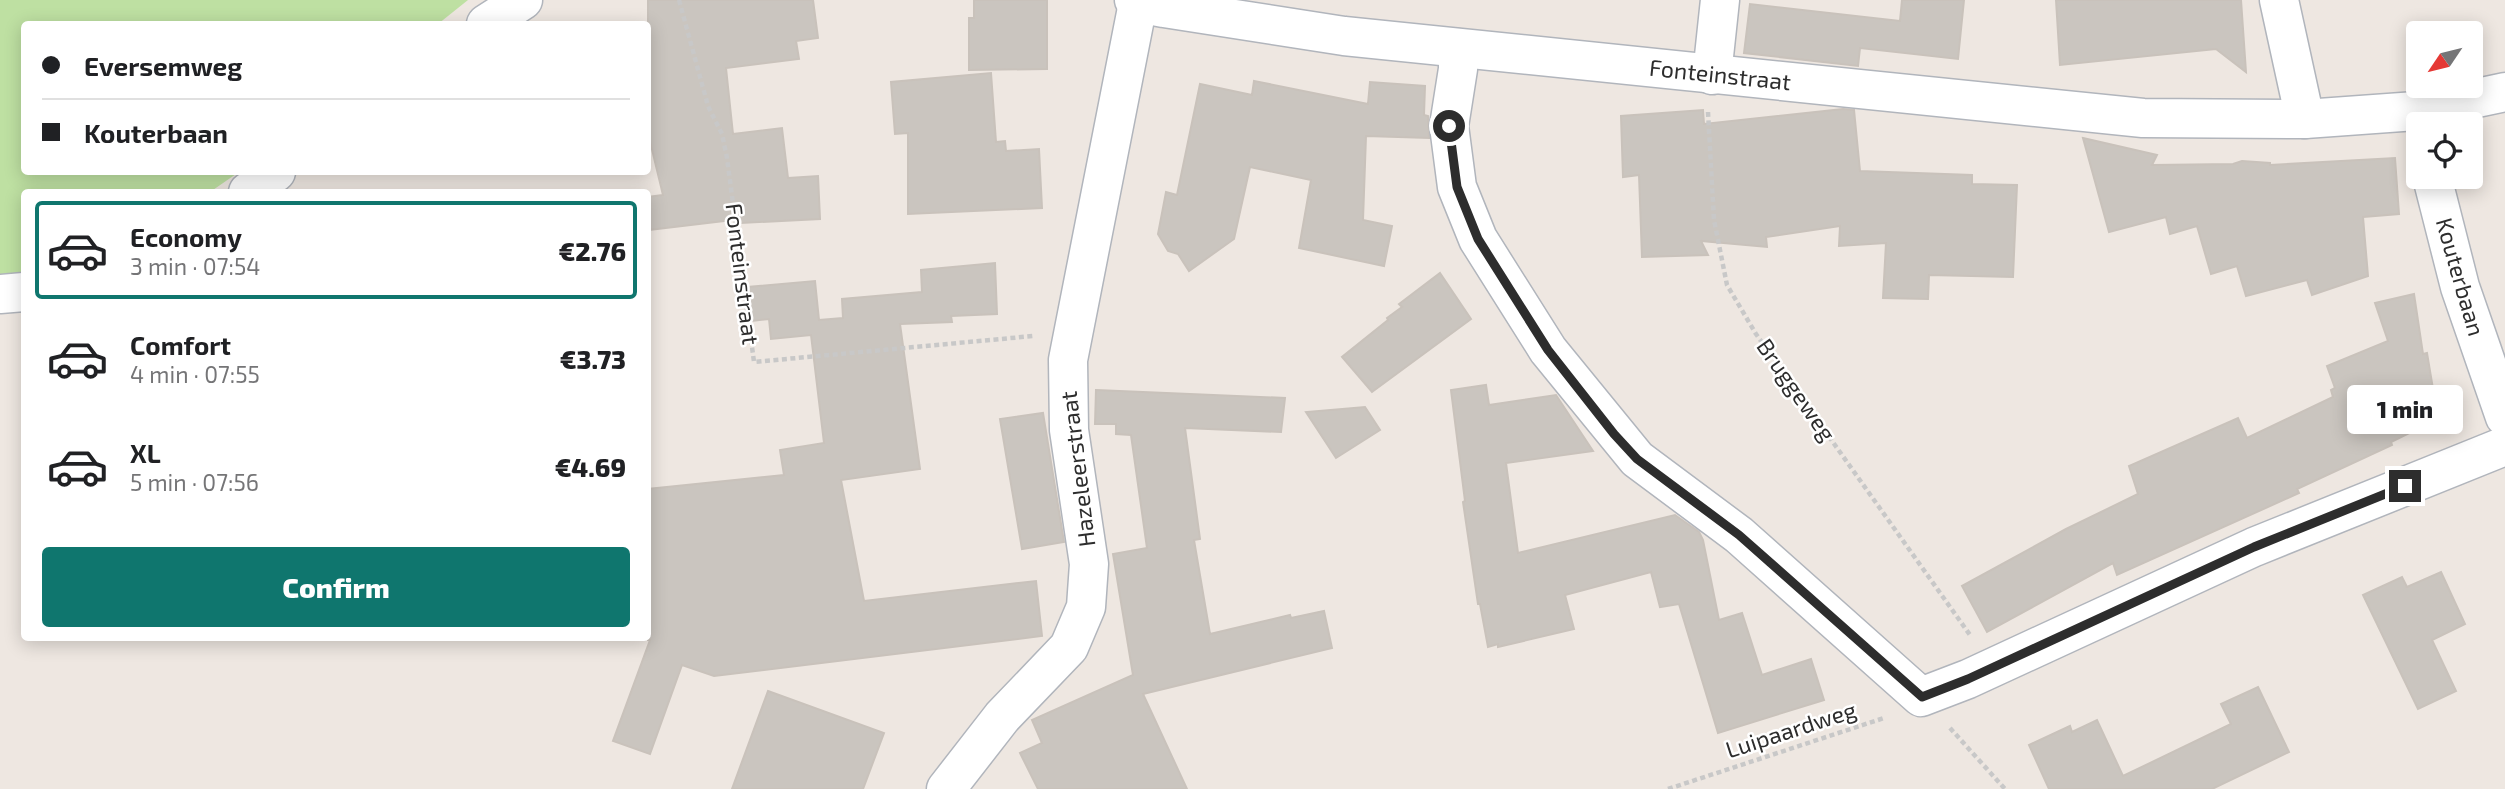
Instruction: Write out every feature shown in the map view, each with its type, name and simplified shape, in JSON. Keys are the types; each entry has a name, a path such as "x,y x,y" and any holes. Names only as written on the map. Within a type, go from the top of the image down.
{"street":[{"path":"491,21 523,0"},
{"path":"1707,74 1720,0"},
{"path":"2279,0 2305,119"},
{"name":"Hazeleerstraat","path":"946,789 1002,717 1069,647 1086,607 1089,564 1069,430 1068,360 1135,9"},
{"name":"Fonteinstraat","path":"1135,9 1344,36 2143,118 2406,118"},
{"path":"1458,48 1458,69 1449,126 1457,187 1478,239 1548,350 1637,459 1739,535 1922,697 2254,547 2505,446"},
{"name":"Fonteinstraat","path":"2438,112 2505,92"},
{"path":"252,189 272,175"},
{"name":"Kouterbaan","path":"2435,189 2460,287 2505,416"},
{"path":"0,294 21,292"}],"path":[{"name":"Fonteinstraat","path":"679,0 708,107 722,134 727,158 754,362 1073,332"},
{"name":"Bruggeweg","path":"1707,74 1714,220 1727,285 1756,334 1992,667"},
{"name":"Luipaardweg","path":"1668,789 1898,713 1922,697"},
{"path":"1922,697 2005,789"}],"green space":[{"path":"0,0 468,0 442,21 21,21 21,175 235,175 214,189 21,189 21,277 0,280"}],"building":[{"path":"648,0 813,0 818,38 796,41 799,59 726,68 733,134 782,128 788,178 818,176 820,219 741,223 741,219 651,230 651,197 663,195 651,145 651,21 648,21"},
{"path":"974,0 1047,0 1047,69 969,70 969,18 974,18"},
{"path":"1902,0 1964,0 1958,59 1860,48 1858,66 1744,53 1750,4 1900,21"},
{"path":"2056,0 2241,0 2246,72 2216,49 2060,65"},
{"path":"991,73 996,142 1005,141 1006,151 1039,149 1042,208 908,214 908,133 895,134 891,82"},
{"path":"1254,81 1368,104 1370,82 1425,86 1424,115 1428,116 1429,138 1366,136 1363,220 1392,226 1384,266 1299,248 1311,180 1250,167 1234,239 1189,271 1178,254 1168,251 1158,234 1166,192 1177,195 1200,84 1252,95"},
{"path":"1703,110 1704,124 1854,110 1860,171 1972,175 1972,184 2017,185 2013,277 1929,275 1928,299 1883,298 1886,243 1839,246 1840,226 1766,237 1767,247 1701,241 1708,255 1642,257 1639,175 1623,177 1621,116"},
{"path":"2083,138 2157,155 2152,165 2233,164 2242,161 2270,165 2395,158 2399,214 2363,217 2368,276 2312,295 2307,280 2246,296 2237,266 2211,274 2197,226 2170,234 2166,217 2109,232"},
{"path":"995,263 997,314 951,316 952,322 900,324 920,469 841,480 864,601 1036,581 1042,636 714,676 682,665 650,754 613,741 651,641 651,489 784,475 780,450 824,443 811,335 771,339 769,319 752,321 748,287 815,281 819,320 843,318 842,299 922,292 921,270"},
{"path":"1440,273 1471,319 1372,392 1342,357 1402,307 1399,304"},
{"path":"2414,294 2423,354 2427,353 2438,419 2391,442 2392,445 2297,489 2299,493 2117,575 2113,563 1987,632 1962,586 2066,529 2138,494 2129,466 2238,418 2247,438 2333,397 2331,390 2335,388 2327,366 2388,341 2375,303"},
{"path":"1486,385 1489,405 1556,395 1593,451 1506,463 1518,553 1675,515 1699,532 1703,540 1719,620 1742,613 1762,675 1811,659 1824,700 1718,733 1679,604 1660,607 1651,572 1565,595 1574,629 1488,647 1478,604 1463,502 1451,390"},
{"path":"1096,390 1285,398 1281,432 1185,428 1200,539 1194,540 1210,634 1290,615 1291,618 1324,611 1332,648 1143,694 1187,789 1038,789 1020,753 1042,743 1032,720 1133,675 1113,554 1147,548 1131,435 1116,434 1116,424 1095,424"},
{"path":"1365,407 1380,430 1336,458 1306,412"},
{"path":"1043,413 1064,542 1022,549 1000,419"},
{"path":"2441,572 2465,624 2432,640 2456,691 2418,709 2363,595 2402,577 2407,587"},
{"path":"2258,687 2289,752 2212,789 2049,789 2029,745 2070,726 2072,732 2097,720 2123,776 2231,724 2221,704"},
{"path":"768,691 884,733 863,789 732,789"}],"route":[{"path":"1449,126 1457,187 1478,239 1548,350 1614,434 1637,459 1739,535 1922,697 1968,679 2254,547 2405,486"}]}
